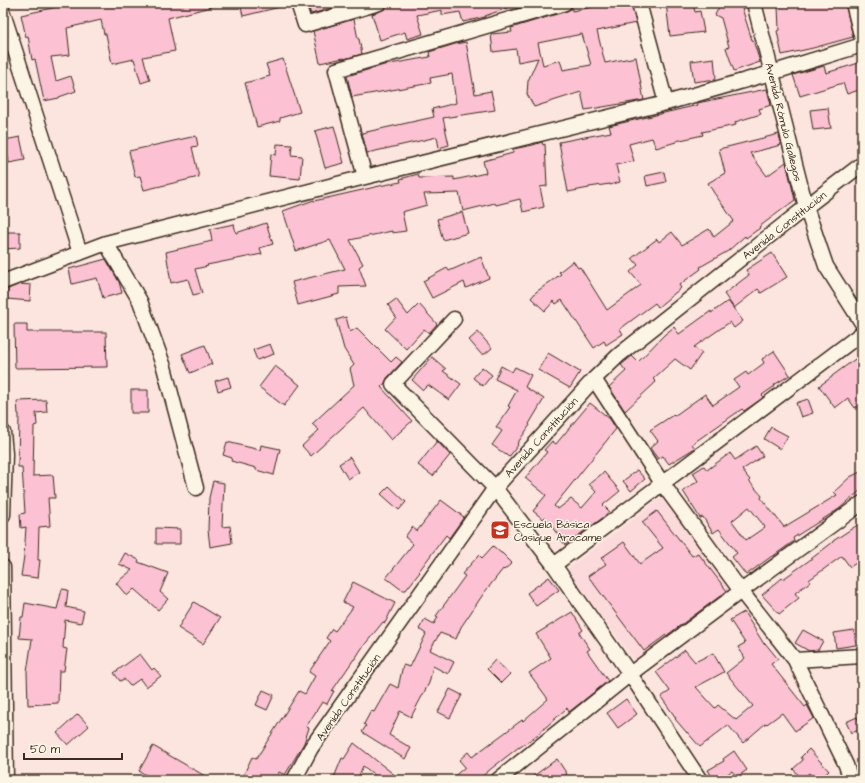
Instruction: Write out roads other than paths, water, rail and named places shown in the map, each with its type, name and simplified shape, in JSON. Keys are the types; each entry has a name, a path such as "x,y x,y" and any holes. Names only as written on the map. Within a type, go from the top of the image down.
{"street":[{"path":"298,3 305,25 380,3"},
{"path":"639,3 666,103"},
{"name":"Avenida Rómulo Gallegos","path":"754,3 806,207 826,266 862,323"},
{"path":"853,3 862,39"},
{"path":"365,177 336,70 561,4"},
{"path":"3,13 80,253"},
{"path":"3,282 106,243 365,177 666,103 862,45"},
{"name":"Avenida Constitución","path":"294,780 311,748 495,488 594,379 619,355 862,164"},
{"path":"106,243 143,308 164,367 196,488"},
{"path":"454,319 393,384 495,488 554,565 630,674 700,780"},
{"path":"554,565 862,333"},
{"path":"594,379 662,483 740,591 795,660 846,765 851,780"},
{"path":"3,432 3,515"},
{"path":"498,780 630,674 740,591 862,503"},
{"path":"3,567 6,780"},
{"path":"795,660 862,656"}],"place":[{"name":"Escuela Básica Casique Aracame","path":"500,530"}]}
